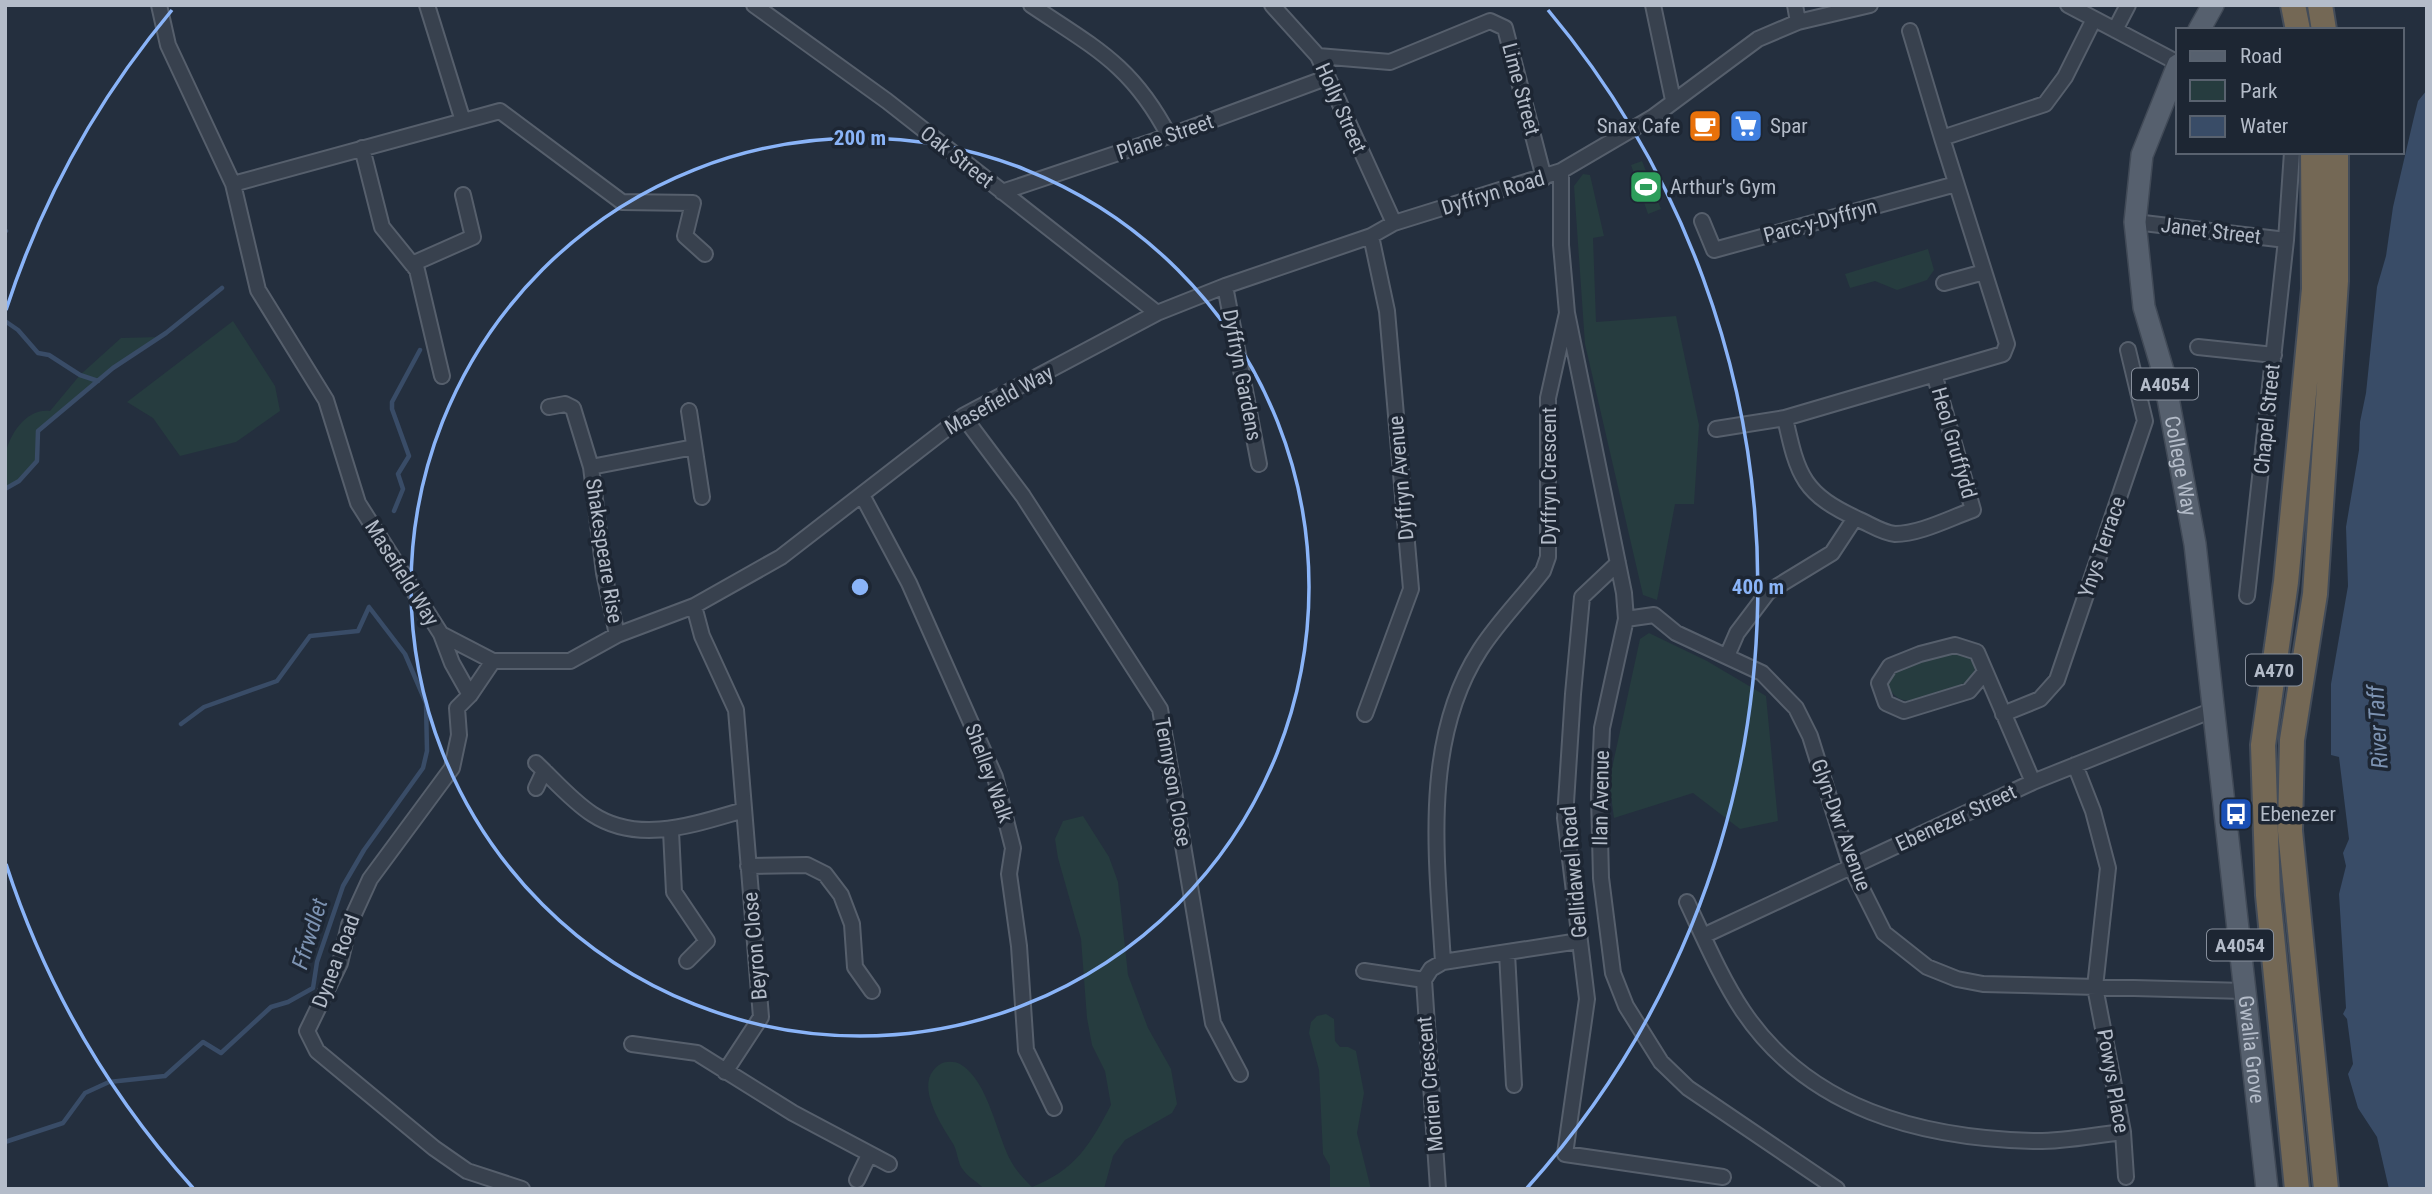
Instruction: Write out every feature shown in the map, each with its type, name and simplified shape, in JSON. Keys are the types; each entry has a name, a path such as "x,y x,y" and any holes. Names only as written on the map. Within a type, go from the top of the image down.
{"highway":[{"path":"2293,5 2298,28"},
{"path":"2320,5 2324,28"},
{"name":"A470","path":"2297,1189 2268,895 2263,745 2286,582 2314,289 2313,154"},
{"name":"A470","path":"2326,1189 2290,831 2292,740 2315,594 2336,281 2336,154"}],"main road":[{"path":"2200,28 2213,5"},
{"name":"College Way","path":"2176,69 2142,155 2136,222 2144,307 2163,371 2190,509 2213,710"},
{"name":"Gwalia Grove","path":"2213,710 2267,1185"}],"street":[{"name":"Masefield Way","path":"159,5 168,45 233,184 258,290 326,400 358,503 441,634 493,661 570,661 617,635 694,606 781,558 962,416 1097,346"},
{"path":"427,5 463,121"},
{"name":"Oak Street","path":"754,5 887,102 1157,313"},
{"path":"1031,5 1117,63 1152,104 1169,136"},
{"name":"Holly Street","path":"1272,5 1318,56 1394,223"},
{"path":"1653,5 1673,100"},
{"path":"1795,5 1798,22"},
{"name":"Dyffryn Road","path":"1097,346 1157,313 1225,286 1371,236 1394,223 1561,171 1653,117 1758,40 1798,22 1870,5"},
{"path":"2068,5 2176,63"},
{"path":"2115,30 2128,5"},
{"path":"1942,138 2045,104 2065,77 2094,19"},
{"name":"Lime Street","path":"1318,56 1390,62 1490,21 1505,27 1544,178"},
{"path":"1910,31 1956,184"},
{"name":"Plane Street","path":"1002,192 1169,136 1326,78"},
{"path":"233,184 500,111 622,202 693,203 685,236 705,254"},
{"path":"362,148 382,227 417,270 442,376"},
{"name":"Chapel Street","path":"2247,596 2286,240 2292,154"},
{"name":"Dyffryn Crescent","path":"1443,962 1435,832 1441,765 1467,674 1480,649 1543,570 1548,557 1548,398 1567,313 1561,245 1561,171"},
{"name":"Parc-y-Dyffryn","path":"1702,221 1714,250 1956,184"},
{"name":"Heol Gruffydd","path":"1716,429 1785,418 1935,377 2003,354 2007,344 1956,184"},
{"path":"412,264 472,237 463,195"},
{"name":"Janet Street","path":"2136,222 2286,240"},
{"name":"Dyffryn Avenue","path":"1365,714 1411,589 1387,311 1371,236"},
{"path":"1944,283 1984,272"},
{"name":"Dyffryn Gardens","path":"1225,286 1259,464"},
{"name":"Ilan Avenue","path":"1567,313 1618,562 1626,618 1602,728 1599,796 1601,878 1613,973 1626,1006 1661,1062 1688,1088 1837,1189"},
{"path":"2198,347 2274,355"},
{"name":"Ynys Terrace","path":"2003,714 2040,699 2051,690 2061,667 2145,421 2128,349"},
{"name":"Heol Gruffydd","path":"1785,418 1801,476 1819,497 1855,518 1894,534 1973,510 1935,377"},
{"name":"Shakespeare Rise","path":"549,407 565,404 573,408 591,467 604,573 617,635"},
{"path":"689,411 702,497"},
{"name":"Tennyson Close","path":"962,416 1023,496 1160,709 1213,1023 1240,1074"},
{"name":"Shakespeare Rise","path":"591,467 694,447"},
{"name":"Shelley Walk","path":"862,495 909,583 995,777 1013,848 1009,874 1019,946 1026,1051 1054,1108"},
{"path":"1727,656 1737,633 1768,592 1832,553 1855,518"},
{"name":"Gellidawel Road","path":"1618,562 1583,597 1565,818 1587,999 1564,1154 1723,1177"},
{"name":"Beyron Close","path":"694,606 702,636 736,710 761,1017 725,1072"},
{"name":"Glyn-Dwr Avenue","path":"1626,618 1654,615 1676,633 1762,673 1796,708 1810,736 1850,867 1884,933 1927,967 1957,979 1983,984 2245,991"},
{"path":"441,634 452,663 470,695"},
{"path":"1985,672 1969,691 1905,711 1886,703 1879,683 1890,666 1955,645 1977,652 2033,782"},
{"name":"Dynea Road","path":"493,661 470,695 457,708 459,735 452,768 370,880 349,925 340,963 307,1031 317,1051 434,1148 467,1171 522,1189"},
{"name":"Ebenezer Street","path":"1703,936 2033,782 2213,710"},
{"name":"Powys Place","path":"2075,765 2093,810 2108,867 2095,987 2123,1132 2126,1177"},
{"path":"536,788 540,767 593,815 630,828 671,831 744,810"},
{"path":"671,831 674,892 707,941 687,961"},
{"path":"748,866 807,865 825,873 841,895 852,925 855,967 872,991"},
{"path":"1687,902 1743,1010 1778,1054 1829,1095 1886,1117 1942,1133 2035,1142 2123,1132"},
{"path":"1364,971 1424,980 1431,969 1443,962 1580,941"},
{"path":"1507,953 1514,1086"},
{"name":"Morien Crescent","path":"1424,980 1438,1189"},
{"path":"632,1044 697,1053 725,1072 889,1164"},
{"path":"857,1180 869,1155"}],"green space":[{"name":"Arthur's Gym","path":"1642,161 1661,209 1648,214 1631,165"},
{"path":"1583,174 1590,175 1604,236 1593,238 1596,322 1676,316 1699,425 1694,504 1675,504 1657,600 1643,595 1585,344 1574,186"},
{"path":"1928,249 1934,270 1927,280 1897,290 1875,281 1850,288 1845,274"},
{"path":"233,321 275,386 280,411 236,442 180,456 153,418 127,402"},
{"path":"159,337 113,368 39,430 37,461 19,481 5,489 5,455 15,431 27,418 42,411 50,411 80,375 121,338"},
{"path":"1649,633 1707,661 1766,696 1778,821 1740,829 1693,793 1614,818 1609,782 1640,639"},
{"path":"1946,650 1959,652 1969,658 1975,666 1973,677 1952,690 1925,700 1901,699 1892,693 1887,681 1893,671"},
{"path":"1083,816 1109,857 1118,882 1128,975 1148,1028 1171,1069 1177,1104 1172,1113 1125,1140 1113,1156 1104,1189 984,1189 962,1168 954,1145 932,1104 929,1082 939,1065 955,1062 970,1072 985,1095 1012,1163 1032,1187 1060,1173 1080,1155 1111,1105 1105,1071 1092,1045 1087,1018 1081,939 1055,839 1063,821"},
{"path":"1326,1014 1334,1019 1335,1041 1340,1047 1356,1051 1364,1093 1357,1133 1371,1189 1330,1189 1330,1166 1323,1154 1319,1070 1309,1033 1311,1022 1317,1016"}],"water":[{"name":"River Taff","path":"2427,90 2427,1189 2389,1189 2377,1137 2358,1108 2348,1074 2353,1064 2347,1019 2343,1014 2346,1008 2339,894 2346,866 2343,853 2349,839 2339,757 2331,755 2331,684 2348,586 2346,527 2359,450 2377,287 2386,256 2393,207 2418,101"}],"waterway":[{"path":"5,489 19,481 37,461 38,431 113,368 166,333 222,288"},
{"path":"5,321 18,330 38,353 49,355 80,375 98,381"},
{"name":"Ffrwdlet","path":"394,511 403,489 398,474 409,456 392,409 392,402 420,350"},
{"name":"Ffrwdlet","path":"5,1142 63,1123 85,1093 109,1082 165,1076 203,1042 221,1053 271,1007 288,1002 313,988 317,962 343,886 364,850 423,768 427,751 426,703 405,654 369,607 358,631 310,636 277,681 204,707 181,724"}],"place":[{"name":"Snax Cafe","path":"1705,126"},
{"name":"Spar","path":"1746,126"},
{"name":"Arthur's Gym","path":"1646,187"},
{"name":"Ebenezer","path":"2236,814"}]}
